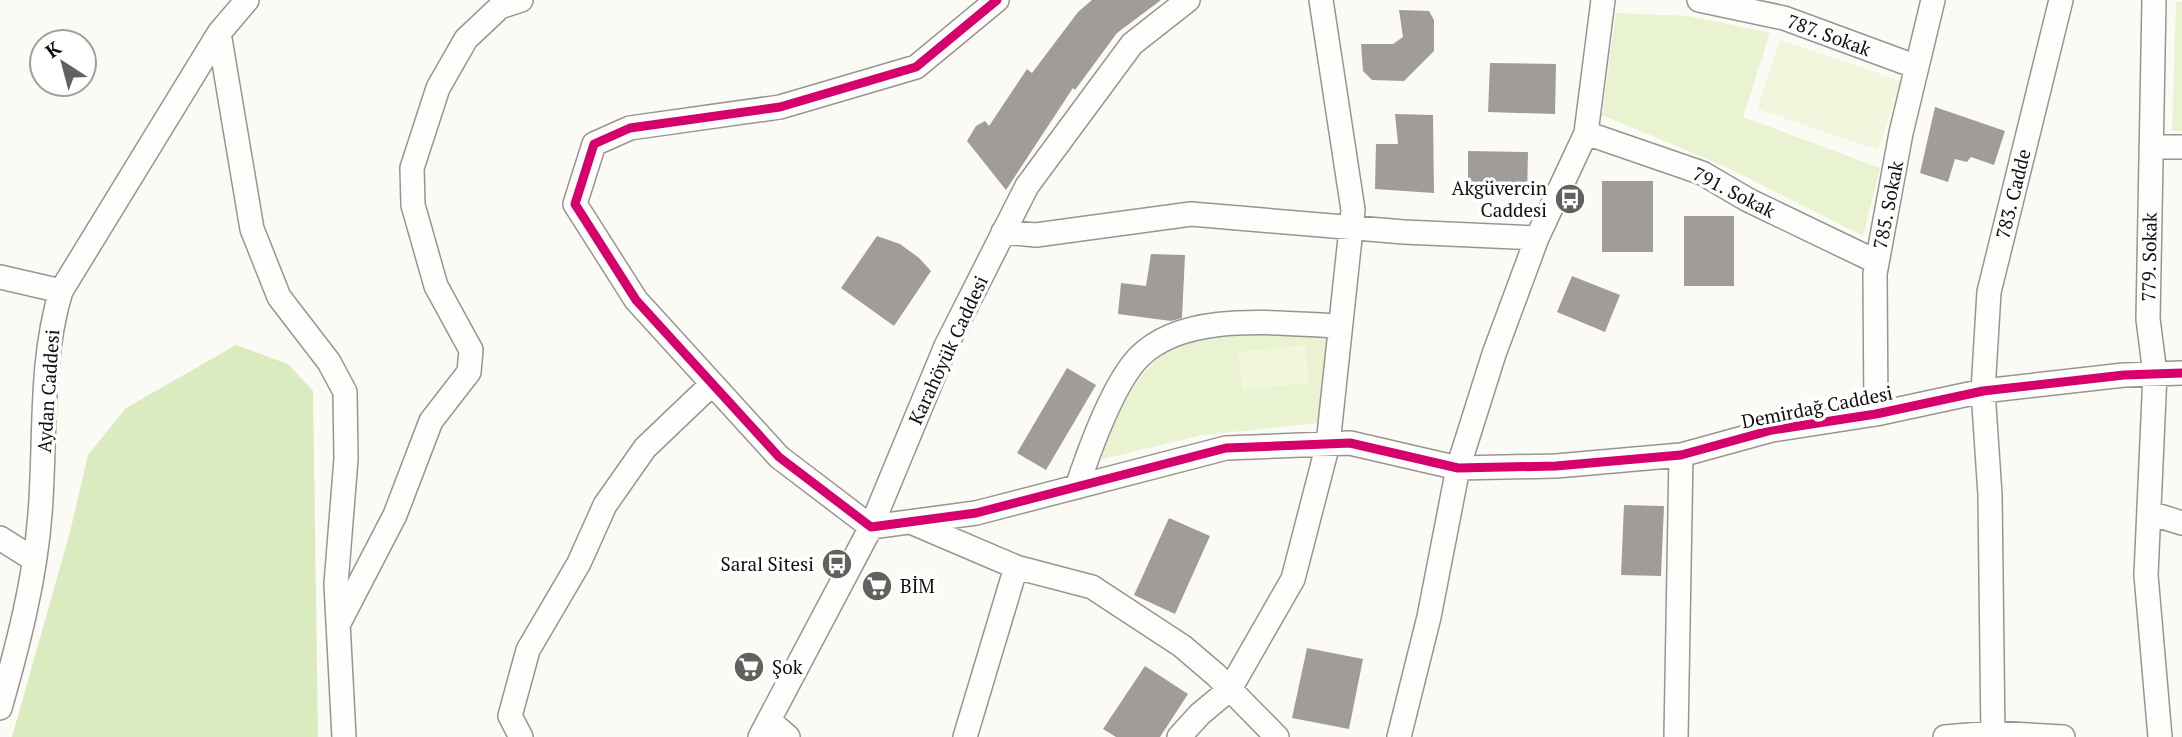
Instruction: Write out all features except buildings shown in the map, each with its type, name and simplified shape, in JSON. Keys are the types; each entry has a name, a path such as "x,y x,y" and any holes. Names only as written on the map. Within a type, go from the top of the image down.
{"street":[{"name":"Aydan Caddesi","path":"0,708 22,626 40,518 48,352 53,318 61,291 219,33 247,0"},
{"path":"338,626 396,515 431,421 469,372 471,350 436,286 413,205 412,168 438,88 466,39 499,7 522,0"},
{"path":"871,527 779,457 712,384 636,300 575,204 593,144 631,128 780,107 916,67 998,0"},
{"name":"Karahöyük Caddesi","path":"765,729 871,527 946,346 1027,186 1132,44 1188,0"},
{"path":"1180,737 1200,714 1230,689 1293,579 1328,444 1353,210 1321,0"},
{"path":"1410,737 1399,737 1429,617 1458,468 1494,354 1537,238 1586,133 1603,0"},
{"name":"787. Sokak","path":"1699,0 1784,18 1917,67"},
{"name":"785. Sokak","path":"1876,414 1877,262 1933,0"},
{"name":"783. Cadde","path":"1993,735 1990,495 1983,391 1989,292 2061,0"},
{"name":"779. Sokak","path":"2154,0 2148,318 2155,374 2146,575 2160,737"},
{"path":"219,33 253,229 279,298 329,362 345,392 346,458 336,584 344,737"},
{"name":"791. Sokak","path":"1586,133 1702,173 1748,200 1877,262"},
{"path":"2151,147 2182,146"},
{"path":"1003,232 1036,235 1191,214 1352,225 1404,232 1537,238"},
{"path":"0,277 61,291"},
{"path":"1077,487 1096,432 1123,383 1139,358 1160,343 1194,330 1224,323 1340,326"},
{"name":"Demirdağ Caddesi","path":"871,527 976,513 1226,448 1350,443 1458,468 1556,466 1681,455 1772,430 1876,414 1983,391 2123,374 2182,373"},
{"path":"521,737 510,716 528,650 579,562 604,505 645,448 712,384"},
{"path":"1676,737 1681,455"},
{"path":"2150,513 2182,523"},
{"path":"913,523 1016,567 1092,587 1182,646 1230,689 1277,737"},
{"path":"0,538 33,559"},
{"path":"965,737 1016,567"},
{"path":"765,729 788,737"},
{"path":"1945,737 2063,737"}],"green space":[{"path":"2176,2 2182,2 2182,131 2172,131"},
{"path":"1616,13 1689,16 1770,33 1743,117 1880,168 1863,236 1726,167 1602,115"},
{"path":"1780,40 1901,81 1878,150 1757,109"},
{"path":"1227,333 1331,337 1320,423 1202,435 1103,459 1097,448 1138,381 1158,358 1183,344"},
{"path":"236,345 288,364 313,391 318,737 12,737 70,532 88,455 126,408"},
{"path":"1305,345 1309,383 1242,390 1238,352"}],"cycle path":[{"path":"997,0 916,67 780,107 630,128 594,144 575,204 636,300 779,457 871,527 976,513 1226,448 1350,443 1458,468 1556,466 1681,455 1772,430 1876,414 1983,391 2124,375 2182,373"}],"place":[{"name":"Akgüvercin Caddesi","path":"1570,199"},
{"name":"Saral Sitesi","path":"837,564"},
{"name":"BİM","path":"877,586"},
{"name":"Şok","path":"749,667"}]}
